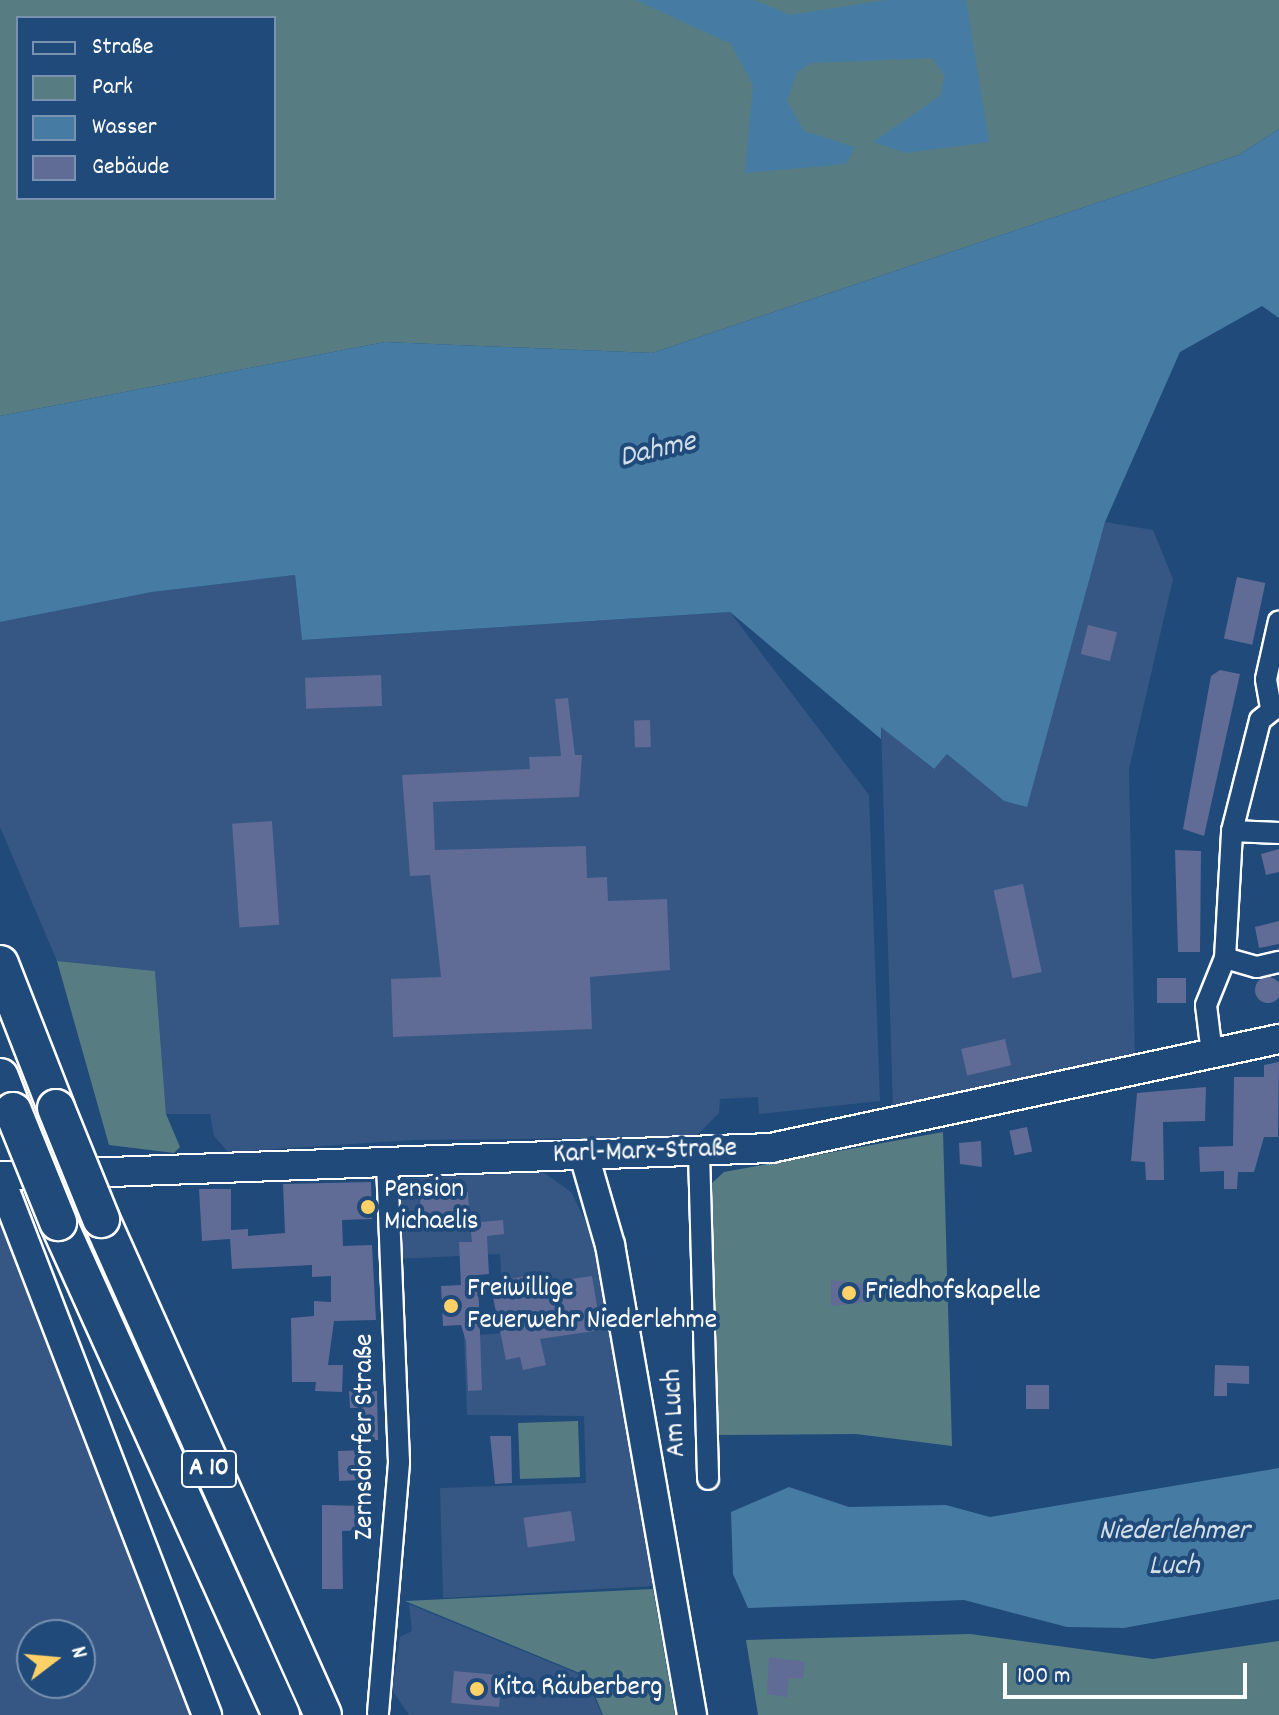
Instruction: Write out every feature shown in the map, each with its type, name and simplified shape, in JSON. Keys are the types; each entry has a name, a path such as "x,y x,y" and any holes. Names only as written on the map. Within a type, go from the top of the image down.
{"highway":[{"name":"A 10","path":"0,964 101,1219 323,1715"},
{"name":"A 10","path":"0,1077 58,1222 281,1715"}],"street":[{"path":"1212,1054 1206,1005 1225,958 1232,831 1260,720 1275,706 1266,679 1279,621"},
{"path":"1232,831 1279,833"},
{"path":"1225,958 1257,967 1279,962"},
{"name":"Karl-Marx-Straße","path":"0,1177 387,1161 699,1153 797,1144 1279,1039"},
{"name":"Am Luch","path":"699,1153 708,1479"},
{"path":"596,1155 692,1715"},
{"name":"Zernsdorfer Straße","path":"378,1713 399,1462 387,1161"},
{"path":"0,1177 207,1715"}],"shaded area":[{"path":"1105,522 1153,530 1173,579 1129,769 1135,1058 893,1109 881,726 933,769 947,754 1004,801 1026,807"},
{"path":"295,575 302,640 730,612 869,795 880,1101 759,1114 758,1097 720,1099 719,1113 695,1137 415,1140 228,1152 214,1136 210,1114 166,1114 155,971 57,961 0,827 0,622 152,592"},
{"path":"543,1172 571,1192 593,1236 653,1586 443,1598 440,1488 586,1483 584,1416 467,1415 464,1336 505,1333 500,1254 396,1259 394,1179"},
{"path":"0,1219 89,1438 190,1715 0,1715"},
{"path":"409,1604 586,1677 602,1715 409,1715 392,1690 400,1637 412,1631"}],"green space":[{"path":"0,0 1279,0 1279,129 1239,155 652,353 385,342 0,416"},
{"path":"57,961 155,971 166,1114 180,1147 174,1153 109,1145"},
{"path":"943,1132 952,1446 856,1434 715,1435 712,1183 724,1172"},
{"path":"578,1421 580,1477 520,1479 518,1423"},
{"path":"653,1589 675,1715 603,1715 587,1676 405,1601"},
{"path":"970,1634 1153,1659 1279,1641 1279,1715 758,1715 746,1640"}],"water":[{"path":"636,0 754,0 790,15 886,0 966,0 989,142 905,153 873,142 940,96 945,76 932,58 812,63 797,72 787,101 804,131 855,147 846,164 745,173 753,85 731,44"},
{"name":"Dahme","path":"1279,129 1279,318 1262,306 1180,352 1105,522 1027,807 1004,801 947,754 934,769 881,727 881,739 730,612 302,640 295,575 152,592 0,622 0,416 385,342 652,353 1239,155"},
{"name":"Niederlehmer Luch","path":"1279,1468 1279,1599 1124,1628 1067,1627 964,1600 748,1608 733,1574 731,1512 789,1487 849,1507 946,1505 990,1517"}],"building":[{"path":"1237,577 1265,583 1252,645 1224,639"},
{"path":"1088,625 1117,632 1110,661 1081,654"},
{"path":"1220,670 1240,674 1204,836 1183,829 1211,676"},
{"path":"381,675 382,706 306,709 305,678"},
{"path":"568,698 575,755 582,755 579,797 433,802 435,850 586,846 587,878 607,877 608,901 667,899 670,970 590,977 592,1029 393,1037 391,979 441,977 430,875 410,876 402,775 530,769 529,757 561,756 555,699"},
{"path":"650,720 651,747 635,748 634,721"},
{"path":"272,821 279,925 239,928 232,824"},
{"path":"1279,849 1279,872 1266,875 1261,854"},
{"path":"1175,850 1201,851 1200,952 1178,952"},
{"path":"1023,884 1042,972 1012,978 994,890"},
{"path":"1279,921 1279,944 1259,948 1255,927"},
{"path":"1268,977 1277,981 1280,995 1277,999 1268,1003 1259,999 1255,990 1259,981"},
{"path":"1157,978 1186,978 1186,1003 1157,1003"},
{"path":"1005,1039 1011,1065 967,1075 961,1049"},
{"path":"1279,1062 1278,1137 1264,1137 1254,1172 1238,1172 1237,1189 1224,1189 1224,1171 1200,1172 1199,1147 1233,1146 1234,1077 1264,1077 1264,1065"},
{"path":"1206,1087 1205,1121 1163,1122 1164,1180 1146,1180 1145,1162 1131,1161 1137,1093"},
{"path":"1027,1127 1032,1151 1015,1155 1009,1131"},
{"path":"981,1141 982,1167 960,1164 959,1143"},
{"path":"371,1182 372,1219 342,1220 343,1246 372,1245 376,1320 334,1321 328,1365 343,1365 342,1392 315,1391 316,1382 292,1382 291,1318 314,1316 314,1301 331,1302 331,1276 312,1277 312,1265 232,1269 230,1239 202,1241 199,1189 231,1189 231,1230 248,1229 248,1236 285,1233 283,1184"},
{"path":"468,1192 469,1214 421,1216 420,1195"},
{"path":"503,1220 504,1234 487,1236 489,1274 478,1275 482,1390 468,1391 466,1341 461,1325 443,1326 441,1286 461,1285 459,1242 472,1242 470,1223"},
{"path":"526,1276 537,1284 592,1276 601,1330 540,1339 546,1365 523,1370 520,1357 506,1360 490,1283"},
{"name":"Friedhofskapelle","path":"831,1280 867,1284 868,1302 831,1306"},
{"path":"1215,1365 1249,1366 1249,1384 1227,1383 1227,1396 1214,1396"},
{"path":"1026,1385 1049,1385 1049,1409 1026,1409"},
{"path":"349,1391 377,1391 378,1440 362,1441 362,1408 350,1408"},
{"path":"490,1436 511,1436 512,1483 495,1484"},
{"path":"368,1450 369,1469 360,1470 361,1480 339,1481 338,1451"},
{"path":"322,1505 367,1506 367,1530 342,1531 343,1589 322,1589"},
{"path":"571,1511 575,1541 528,1547 523,1518"},
{"path":"769,1657 805,1662 803,1679 789,1678 787,1697 767,1694"},
{"name":"Kita Räuberberg","path":"454,1671 502,1675 499,1707 451,1703"}],"place":[{"name":"Pension Michaelis","path":"368,1207"},
{"name":"Friedhofskapelle","path":"849,1293"},
{"name":"Freiwillige Feuerwehr Niederlehme","path":"451,1306"},
{"name":"Kita Räuberberg","path":"477,1689"}]}
